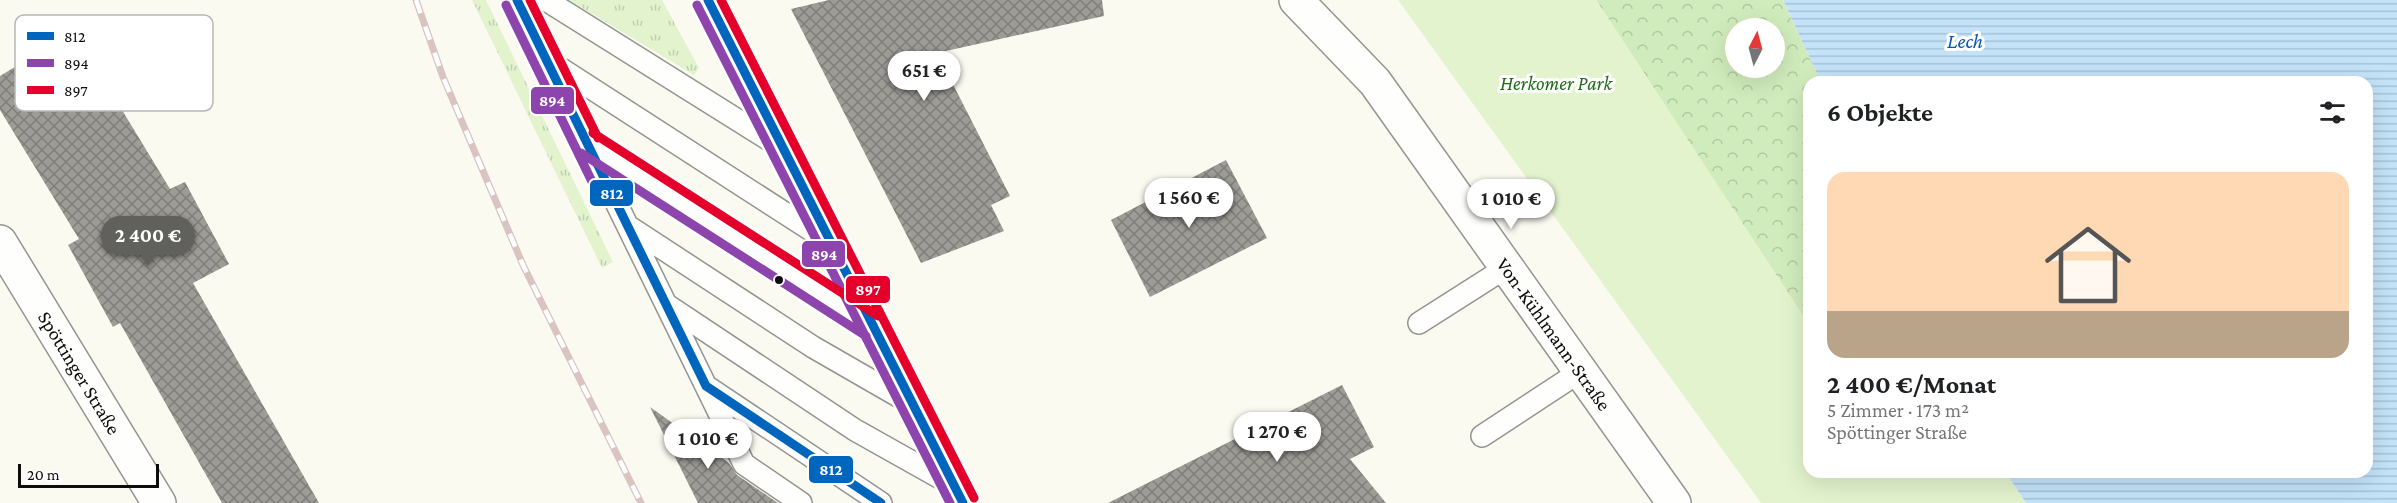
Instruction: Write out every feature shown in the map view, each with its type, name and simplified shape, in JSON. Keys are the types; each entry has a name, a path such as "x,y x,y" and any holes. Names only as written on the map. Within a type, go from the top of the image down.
{"street":[{"name":"Von-Kühlmann-Straße","path":"1296,0 1375,82 1674,503"},
{"name":"Spöttinger Straße","path":"0,242 159,503"}],"lane":[{"path":"517,0 744,464 801,503"},
{"path":"546,0 780,147"},
{"path":"708,0 780,147 958,494"},
{"path":"546,59 828,241"},
{"path":"587,143 872,326"},
{"path":"628,226 813,347 912,404"},
{"path":"1419,323 1507,267"},
{"path":"666,305 855,430 958,494"},
{"path":"1482,436 1581,371"},
{"path":"706,386 881,503"}],"green space":[{"path":"472,0 486,0 613,262 602,268"},
{"path":"569,0 662,0 699,68 694,75"},
{"name":"Herkomer Park","path":"1398,0 1596,0 1803,316 1803,478 2009,478 2026,503 1761,503"},
{"path":"1596,0 1783,0 1818,76 1803,76 1803,316"}],"water":[{"name":"Lech","path":"1783,0 2397,0 2397,503 2026,503 2009,478 2373,478 2373,76 1818,76"}],"building":[{"path":"829,0 1102,0 1104,16 937,53 1010,196 991,205 1004,231 921,263 791,9"},
{"path":"15,67 15,111 123,111 170,189 185,182 229,264 193,283 319,503 222,503 120,323 113,327 68,245 79,239 0,110 0,76"},
{"path":"1226,160 1267,238 1150,297 1111,220"},
{"path":"1342,385 1374,447 1350,459 1386,503 1108,503"},
{"path":"650,407 729,463 737,475 778,503 698,503"}],"railway":[{"path":"416,0 443,77 523,265 641,503"}],"transit line":[{"name":"812","path":"517,0 706,386"},
{"name":"897","path":"530,0 598,138"},
{"name":"812","path":"708,0 963,503"},
{"name":"897","path":"721,0 974,498"},
{"name":"894","path":"506,5 599,196"},
{"name":"894","path":"697,5 950,503"},
{"name":"897","path":"593,133 878,316"},
{"name":"894","path":"581,153 866,336"},
{"name":"812","path":"706,386 881,503"}]}
